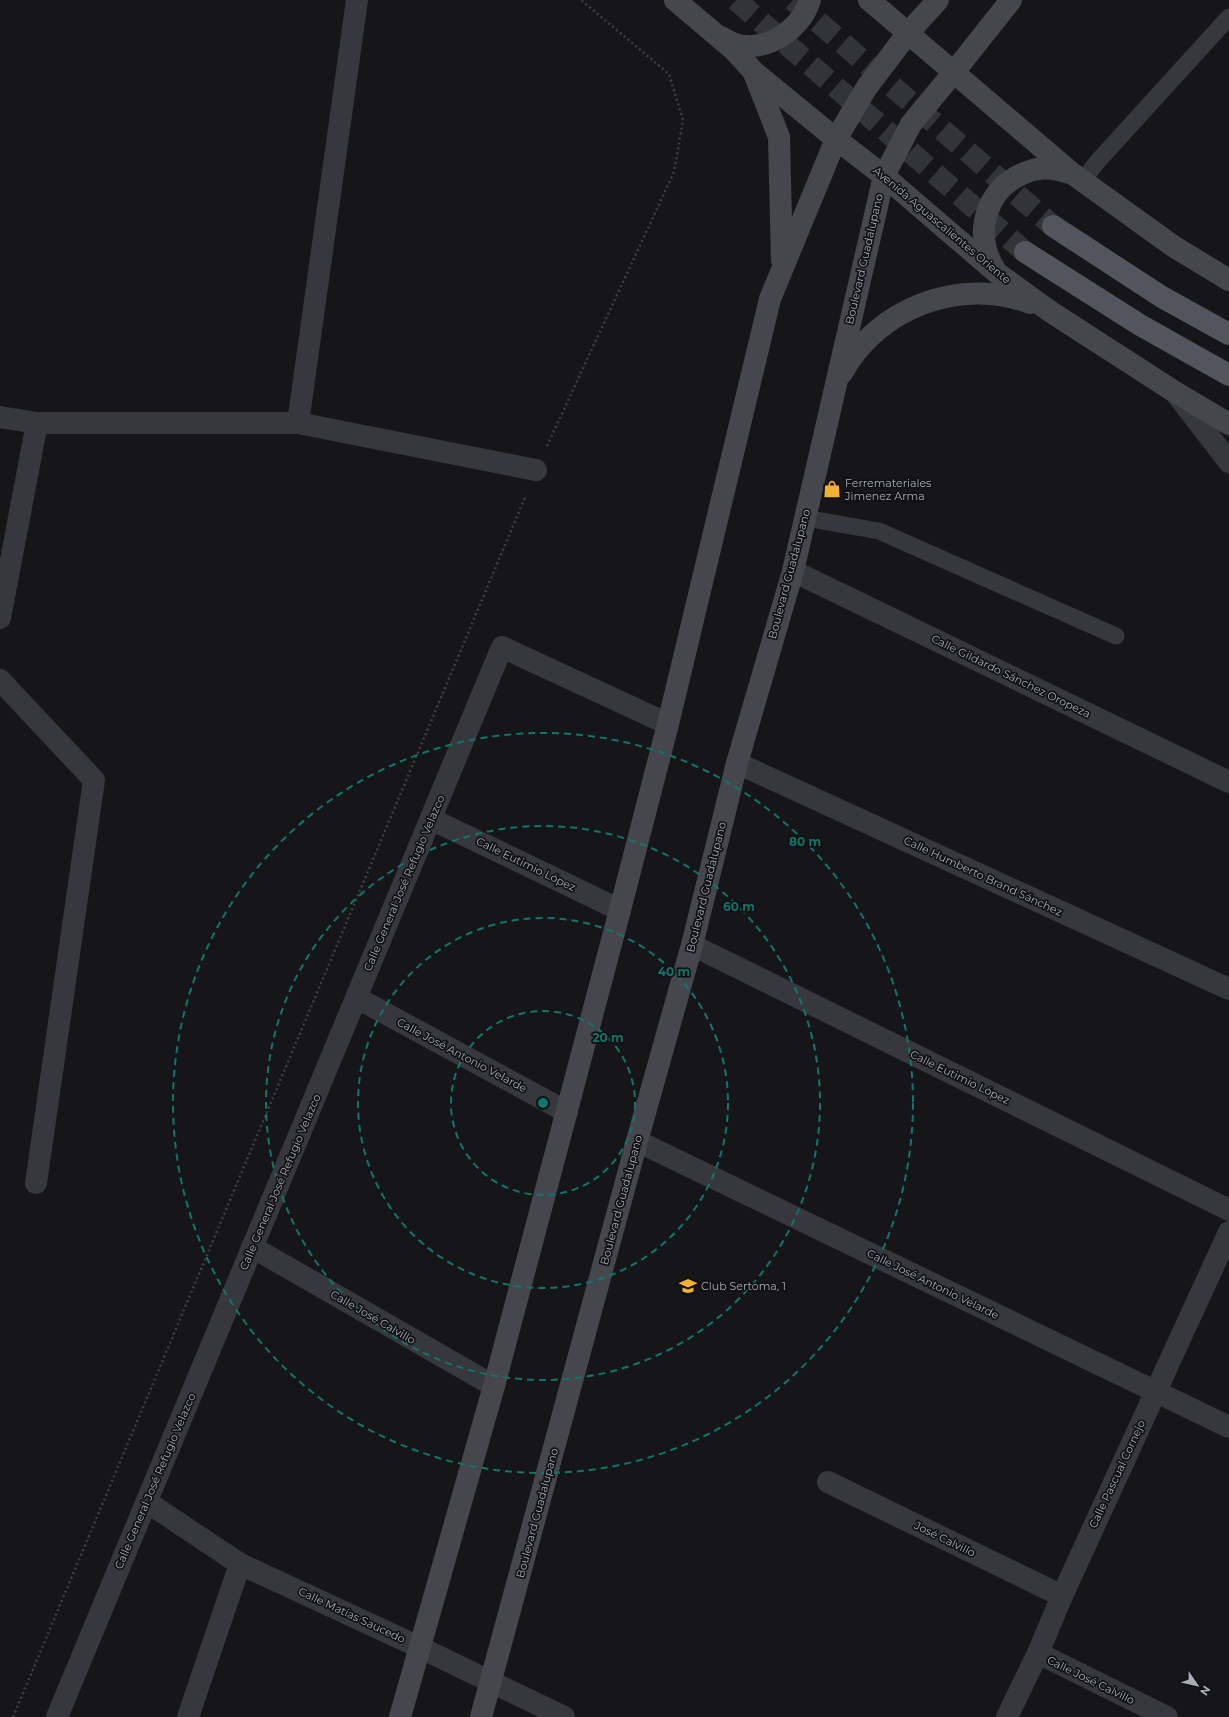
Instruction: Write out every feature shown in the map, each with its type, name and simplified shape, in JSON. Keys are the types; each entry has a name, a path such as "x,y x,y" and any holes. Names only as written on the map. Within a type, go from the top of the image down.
{"main road":[{"name":"Avenida Aguascalientes Oriente","path":"675,0 734,50 754,72 884,176 997,273 1052,312 1175,392 1229,424"},
{"path":"710,30 733,43 747,45 762,44 776,39 789,31 800,20 810,0"},
{"path":"869,0 1078,177 1173,246 1229,280"},
{"path":"400,1717 494,1386 620,910 668,724 770,299 836,139 867,87 908,33 938,0"},
{"name":"Boulevard Guadalupano","path":"481,1717 637,1141 692,945 737,763 793,571 832,392 884,176 911,124 1011,0"},
{"path":"754,72 779,137 783,269"},
{"path":"997,273 989,260 984,245 983,229 986,214 992,200 1002,188 1014,178 1028,171 1058,169 1078,177"},
{"path":"1053,226 1162,297 1229,334"},
{"path":"1025,252 1140,325 1229,375"},
{"path":"832,392 842,372 855,352 870,336 888,321 908,309 929,300 954,294 979,293 1004,295 1028,302 1052,312"}],"street":[{"path":"298,423 357,0"},
{"path":"1175,392 1229,462"},
{"path":"0,417 37,423 298,423 536,470"},
{"path":"0,618 37,423"},
{"name":"Calle Gildardo Sánchez Oropeza","path":"793,571 1229,782"},
{"name":"Calle General José Refugio Velazco","path":"57,1717 502,647 668,724"},
{"path":"0,680 94,780 36,1183"},
{"name":"Calle Humberto Brand Sánchez","path":"737,763 1229,989"},
{"name":"Calle Eutimio López","path":"431,819 620,910"},
{"name":"Calle Eutimio López","path":"692,945 1229,1210"},
{"name":"Calle José Antonio Velarde","path":"357,998 567,1112"},
{"name":"Calle José Antonio Velarde","path":"637,1141 1229,1427"},
{"name":"Calle Pascual Cornejo","path":"1007,1717 1038,1653 1062,1596 1229,1232"},
{"name":"Calle José Calvillo","path":"252,1247 494,1386"},
{"name":"José Calvillo","path":"828,1482 1062,1596"},
{"name":"Calle Matías Saucedo","path":"146,1502 240,1564 419,1647 564,1717"},
{"path":"188,1717 240,1564"},
{"name":"Calle José Calvillo","path":"1038,1653 1167,1717"}],"lane":[{"path":"1078,177 1098,161 1229,17"},
{"path":"804,518 879,531 1116,636"}],"path":[{"path":"13,1717 536,470 674,172 683,120 669,74 581,0"}],"tunnel":[{"path":"736,0 1025,252"},
{"path":"793,0 1053,226"}],"place":[{"name":"Ferremateriales Jimenez Arma","path":"832,489"},
{"name":"Club Sertoma, 1","path":"688,1286"}]}
